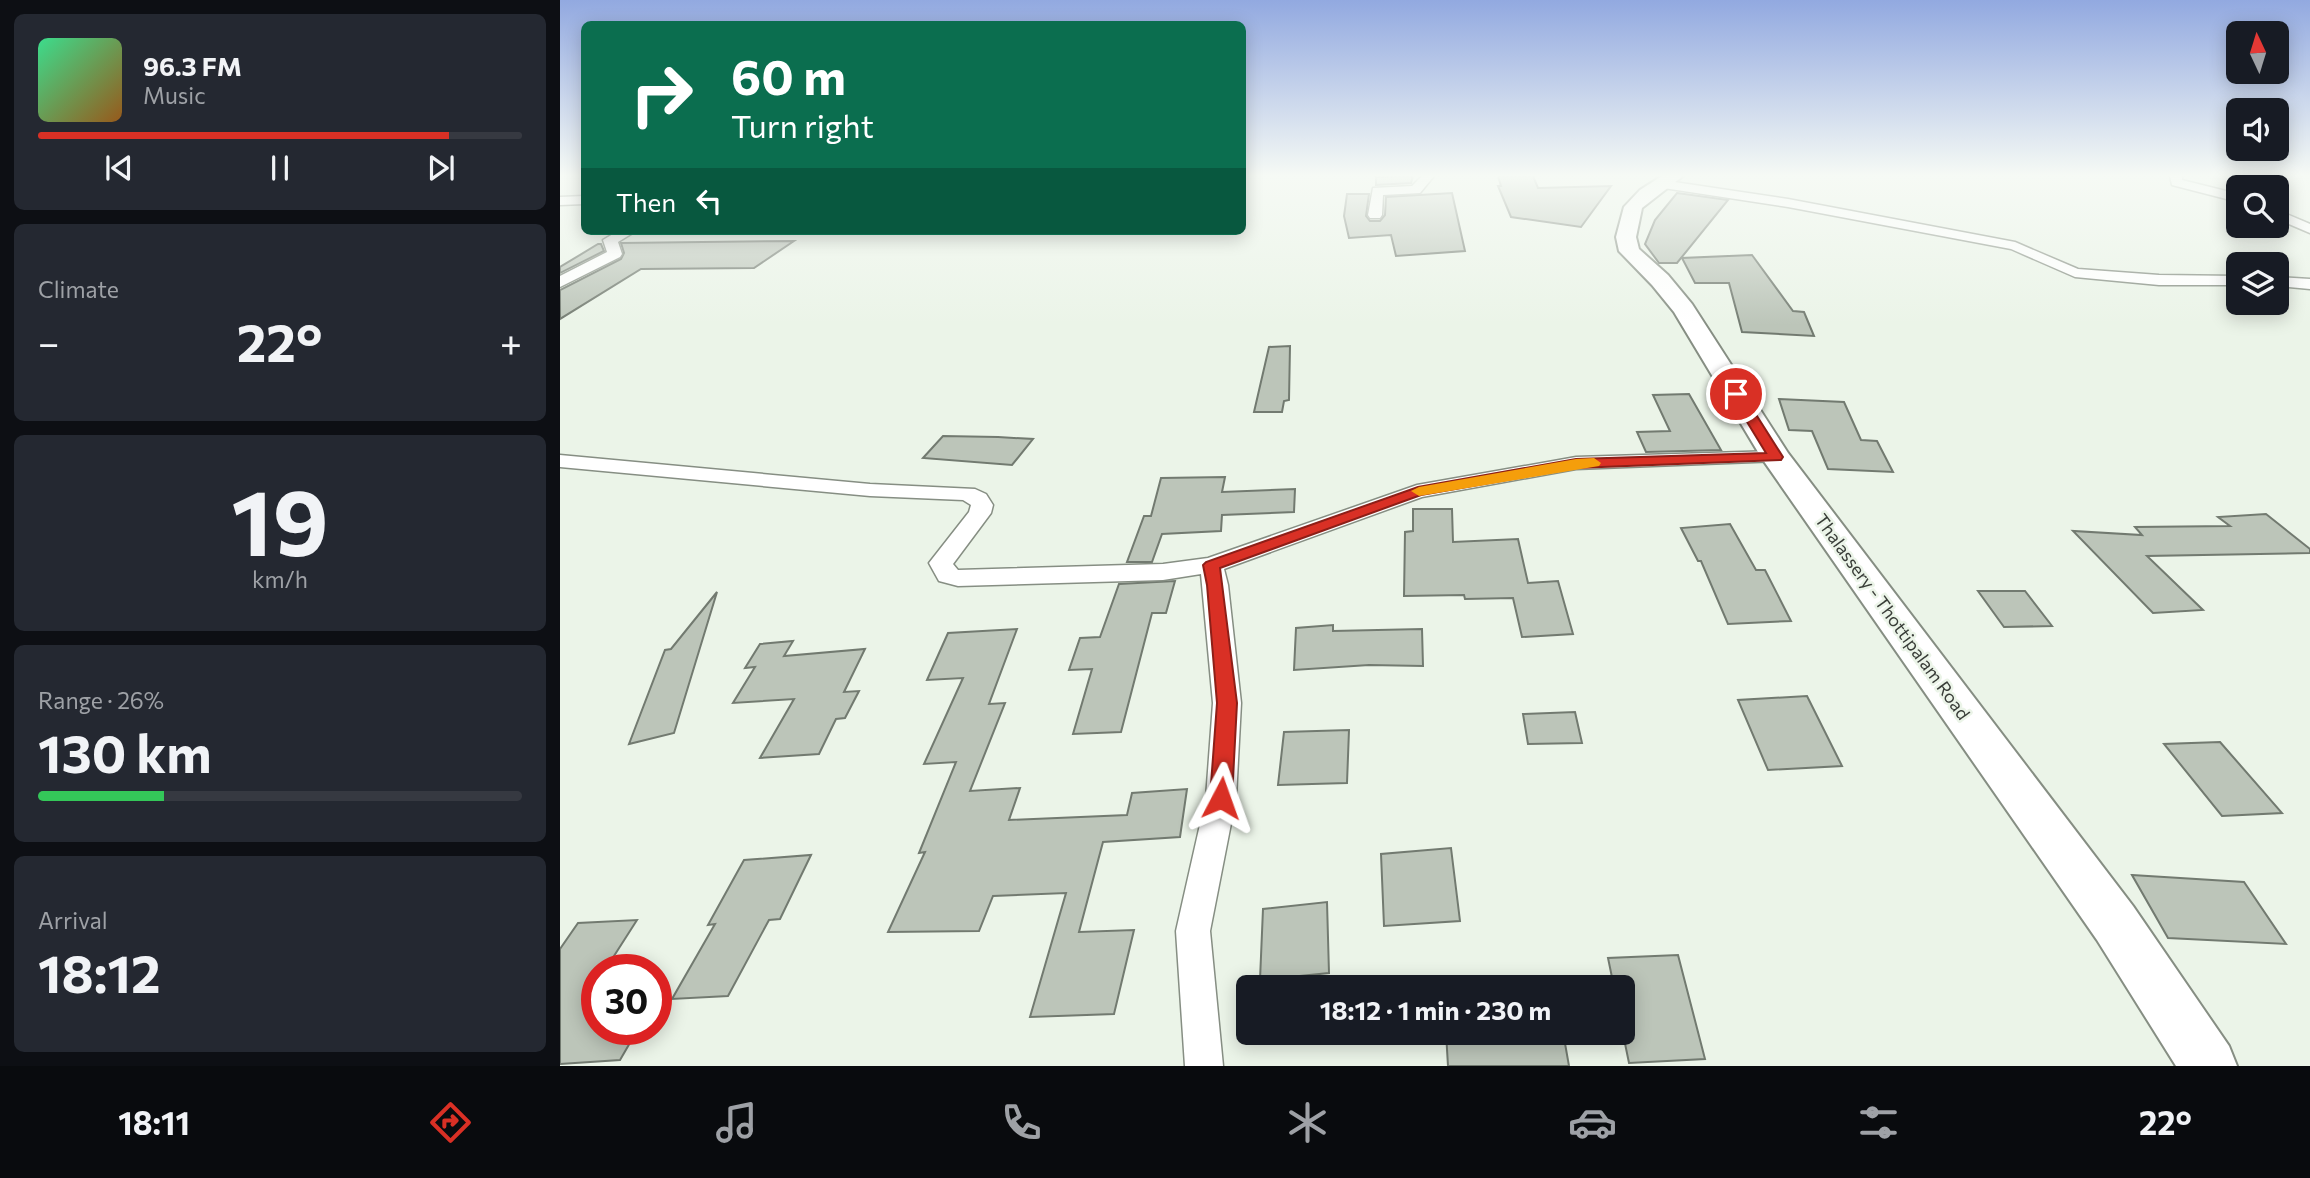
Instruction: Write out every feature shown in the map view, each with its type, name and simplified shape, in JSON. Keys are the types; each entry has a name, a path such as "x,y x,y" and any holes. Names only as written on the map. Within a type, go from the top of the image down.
{"main road":[{"name":"Thalassery - Thottipalam Road","path":"1629,226 1626,237 1629,251 1660,280 1684,309 1776,457 2115,923 2209,1066"}],"street":[{"path":"1908,226 2015,246 2076,273 2159,280 2226,281"},
{"path":"560,282 615,254 610,240 621,235"},
{"path":"2289,283 2310,284"},
{"path":"560,461 870,490 967,494 978,499 982,505 980,513 941,563 947,575 958,578 1163,572 1212,565 1418,491 1576,463 1776,457"},
{"path":"1204,1066 1194,931 1221,798 1227,703 1212,565"}],"building":[{"path":"1346,226 1459,226 1465,251 1396,256 1391,235 1349,238"},
{"path":"1653,226 1707,226 1677,263 1659,263 1645,244"},
{"path":"794,241 754,268 641,269 560,319 560,290 621,259 624,253 621,243"},
{"path":"601,244 604,251 560,273 560,267"},
{"path":"1752,255 1793,311 1804,312 1814,336 1742,332 1729,283 1695,283 1682,258"},
{"path":"1290,346 1289,400 1284,401 1282,412 1254,412 1269,347"},
{"path":"1689,394 1721,450 1646,452 1637,432 1670,431 1653,395"},
{"path":"1779,399 1844,402 1861,440 1877,441 1893,472 1828,469 1812,431 1789,430"},
{"path":"943,436 1033,439 1012,465 923,458"},
{"path":"1225,477 1222,492 1295,489 1294,512 1222,515 1221,531 1162,534 1152,562 1127,562 1144,516 1151,516 1161,478"},
{"path":"1413,509 1452,509 1453,542 1518,539 1528,583 1558,581 1573,634 1522,637 1513,598 1465,599 1464,595 1404,596 1405,532 1413,531"},
{"path":"2266,514 2310,549 2310,553 2147,556 2203,610 2153,613 2073,531 2142,535 2135,527 2230,526 2218,517"},
{"path":"1730,524 1756,570 1765,570 1791,621 1728,624 1701,561 1698,561 1681,528"},
{"path":"1175,581 1166,613 1152,613 1121,732 1073,734 1092,669 1069,670 1080,638 1100,637 1119,584"},
{"path":"1978,591 2025,591 2052,626 2004,627"},
{"path":"717,592 674,733 629,744 665,650 671,649"},
{"path":"1333,625 1333,631 1422,629 1423,666 1369,665 1294,670 1296,628"},
{"path":"1017,629 989,704 1005,703 970,791 1020,788 1009,820 1127,815 1132,793 1187,789 1180,837 1103,842 1079,932 1134,930 1114,1014 1030,1017 1066,893 993,896 979,931 888,932 925,852 919,853 956,762 924,764 963,678 927,680 948,633"},
{"path":"793,641 784,656 865,649 844,692 859,691 845,718 836,719 819,754 760,758 794,699 733,703 755,667 745,668 760,644"},
{"path":"1807,696 1842,766 1768,770 1738,700"},
{"path":"1575,712 1582,743 1528,744 1523,714"},
{"path":"1349,730 1347,783 1278,785 1284,732"},
{"path":"2220,742 2282,813 2222,816 2164,744"},
{"path":"1451,848 1460,921 1384,926 1381,854"},
{"path":"811,855 780,919 769,920 728,996 672,999 715,924 708,925 744,860"},
{"path":"2132,875 2244,882 2286,944 2168,938"},
{"path":"1327,902 1329,973 1260,975 1263,909"},
{"path":"637,920 615,954 581,954 581,1045 629,1045 620,1060 560,1064 560,949 578,923"},
{"path":"1678,955 1705,1059 1629,1063 1625,1045 1635,1045 1635,975 1612,975 1608,958"},
{"path":"1447,1045 1565,1045 1569,1066 1448,1066"}],"slow traffic":[{"path":"1419,491 1576,463 1594,463"}],"route":[{"path":"1221,798 1227,703 1212,565 1418,491 1576,463 1776,457 1736,394"}]}
